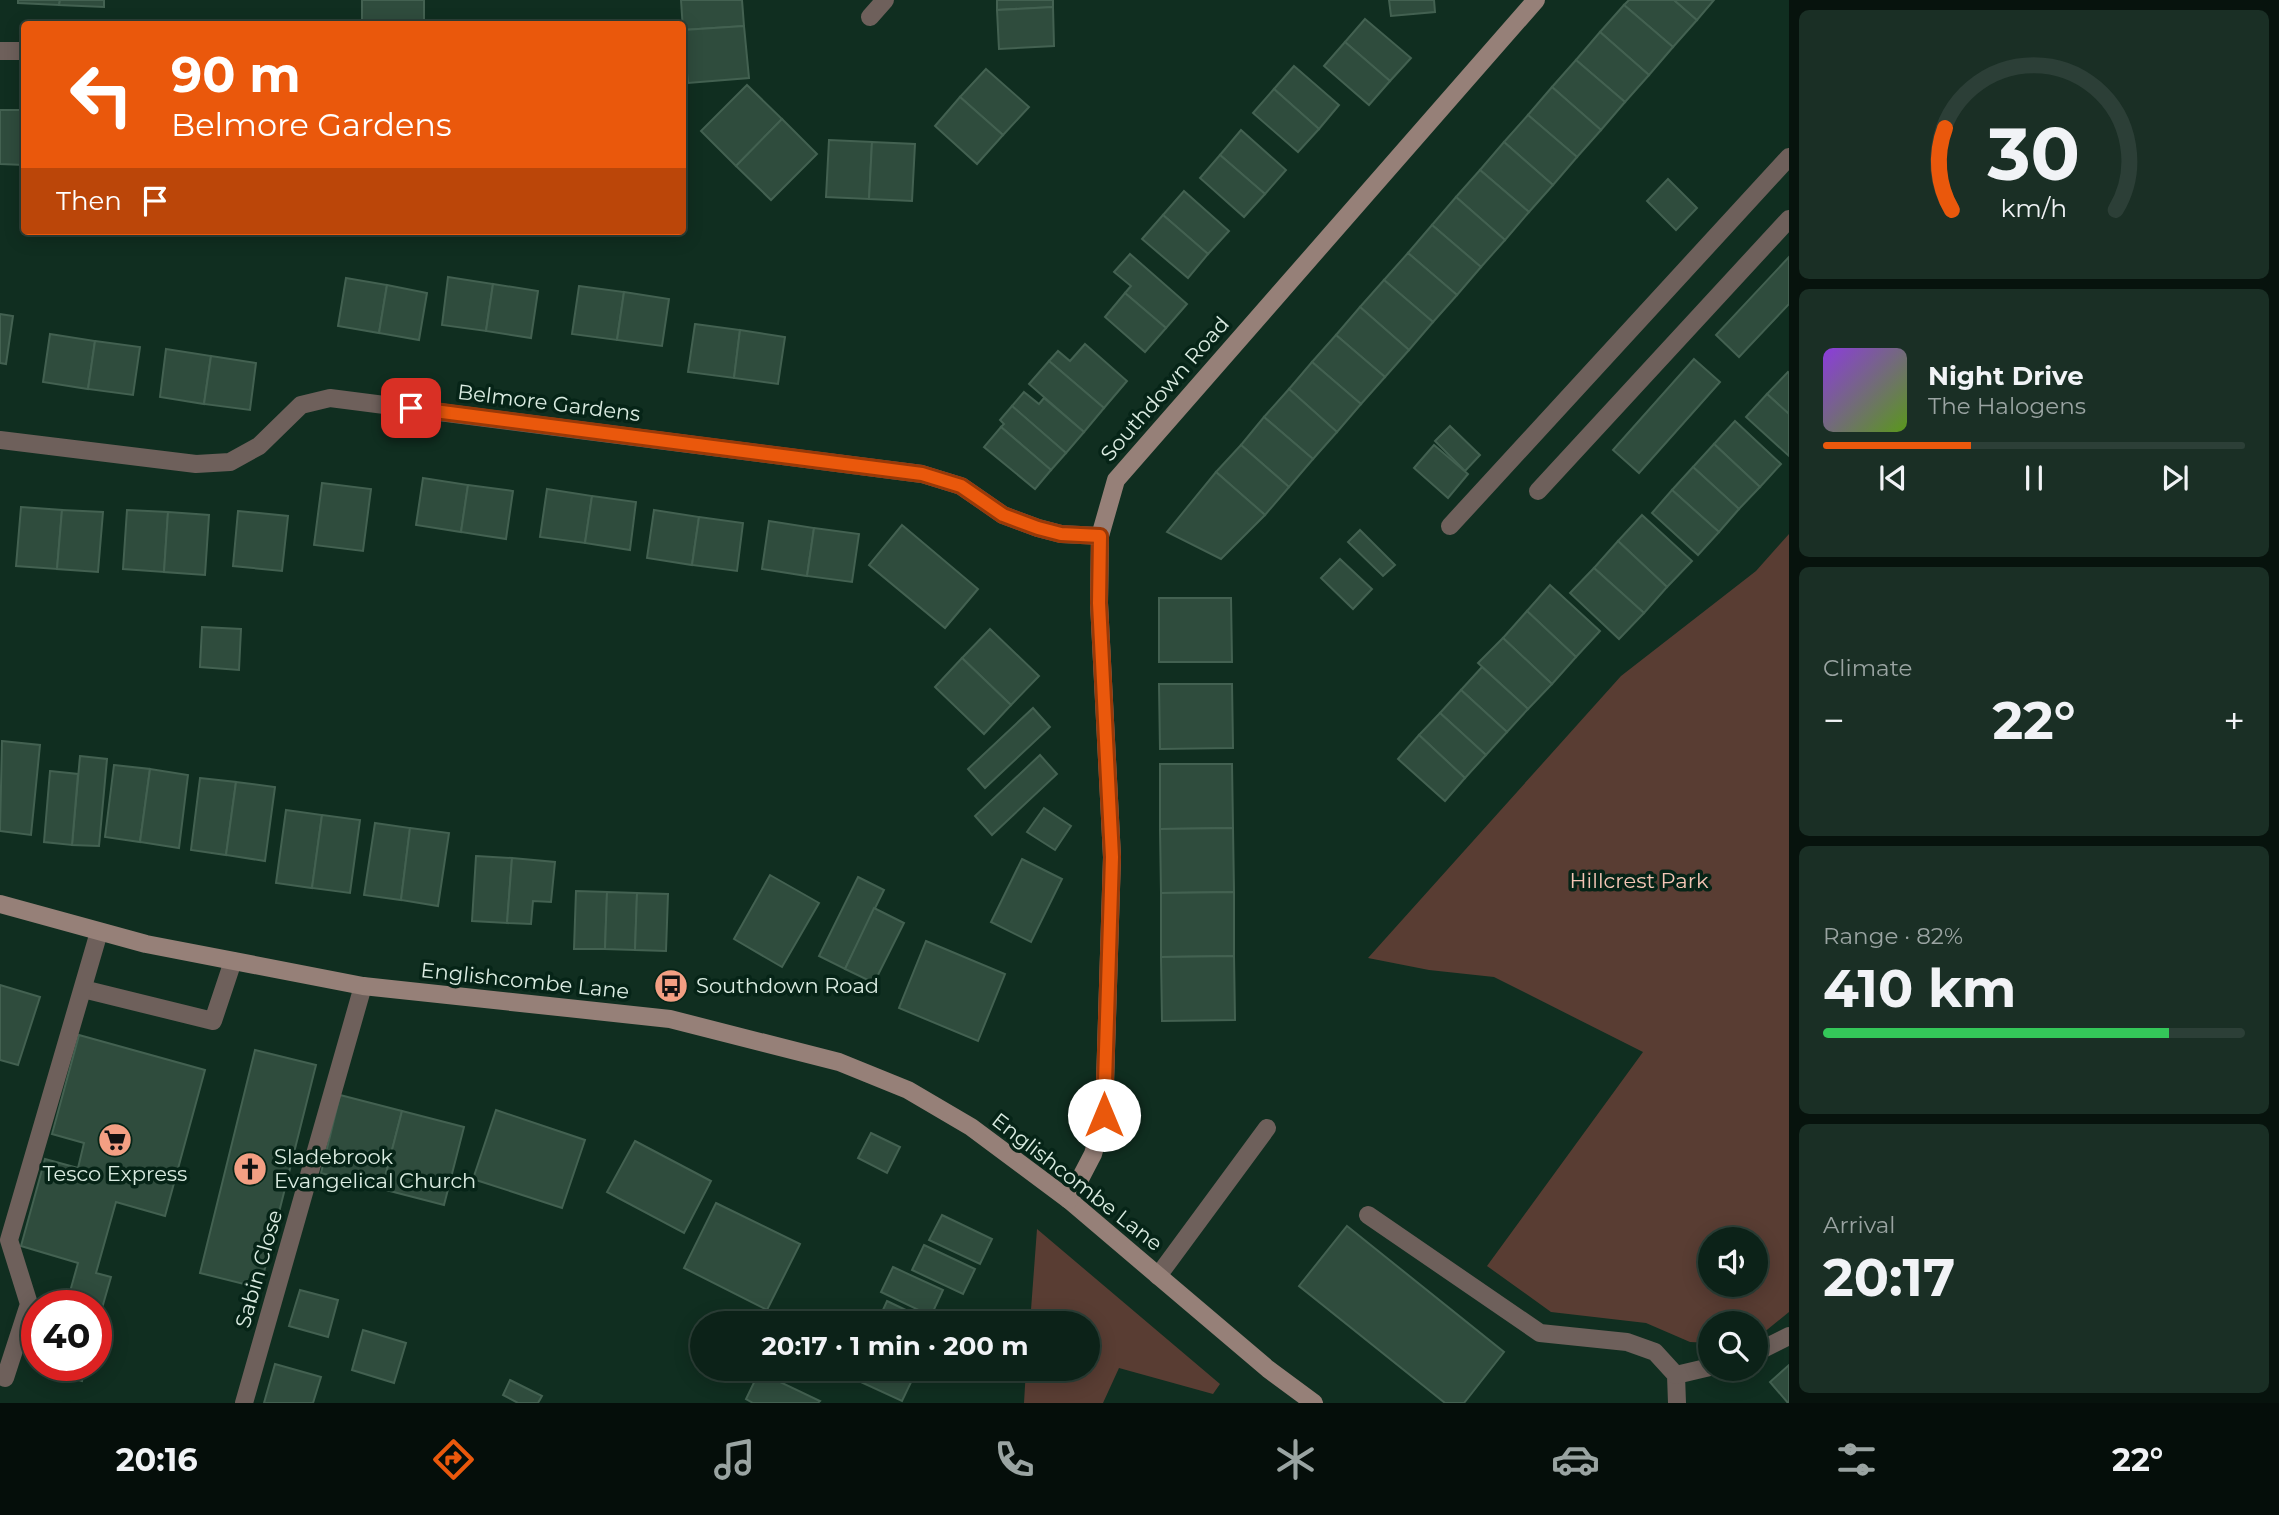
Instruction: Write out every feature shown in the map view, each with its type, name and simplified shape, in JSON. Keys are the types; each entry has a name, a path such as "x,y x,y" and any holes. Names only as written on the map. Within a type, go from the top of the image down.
{"street":[{"path":"870,17 885,0"},
{"name":"Southdown Road","path":"1069,1200 1093,1154 1104,1115 1112,857 1099,603 1100,536 1116,480 1536,0"},
{"path":"0,51 21,51"},
{"path":"1450,526 1789,157"},
{"path":"1538,491 1789,219"},
{"name":"Belmore Gardens","path":"0,440 196,464 230,462 259,446 301,405 330,398 922,474 961,486 1003,515 1038,528 1061,534 1100,536"},
{"name":"Englishcombe Lane","path":"0,904 99,932 363,986 670,1019 839,1062 908,1090 950,1115 1069,1200 1268,1368 1314,1403"},
{"path":"5,1378 29,1304 9,1240 99,932"},
{"path":"83,989 213,1021 233,961"},
{"name":"Sabin Close","path":"244,1403 363,986"},
{"path":"1158,1276 1267,1128"},
{"path":"1368,1215 1540,1333 1627,1342 1655,1352 1676,1375 1677,1403"},
{"path":"1768,1346 1789,1336"},
{"path":"1676,1375 1698,1370"}],"green space":[{"name":"Hillcrest Park","path":"1789,534 1789,1312 1768,1329 1768,1311 1698,1311 1698,1342 1690,1342 1646,1323 1551,1312 1487,1266 1643,1052 1494,977 1429,970 1368,958 1621,676 1756,571"},
{"path":"1037,1229 1220,1384 1213,1394 1119,1368 1103,1403 1024,1403 1025,1381 1100,1381 1100,1311 1031,1311"}],"building":[{"path":"18,0 60,0 59,5 18,3"},
{"path":"60,0 104,0 104,7 59,5"},
{"path":"362,0 424,0 424,21 362,21"},
{"path":"681,0 742,0 744,26 686,30 686,21 682,21"},
{"path":"997,0 1053,0 1053,7 997,10"},
{"path":"1389,0 1434,0 1435,12 1391,16"},
{"path":"1629,0 1674,0 1697,20 1673,47 1624,5"},
{"path":"1674,0 1714,0 1697,20"},
{"path":"1624,5 1673,47 1649,75 1600,32"},
{"path":"1053,7 1054,46 999,49 997,10"},
{"path":"1365,19 1411,58 1390,81 1345,42"},
{"path":"744,26 749,78 688,83 686,30"},
{"path":"1600,32 1649,75 1625,102 1576,60"},
{"path":"1345,42 1390,81 1369,105 1324,66"},
{"path":"1576,60 1625,102 1601,130 1552,87"},
{"path":"1294,66 1339,105 1319,129 1274,89"},
{"path":"986,69 1029,107 1003,135 960,97"},
{"path":"747,85 782,119 736,166 701,131"},
{"path":"1552,87 1601,130 1577,157 1528,115"},
{"path":"1274,89 1319,129 1298,152 1253,113"},
{"path":"960,97 1003,135 977,164 935,126"},
{"path":"0,110 21,110 21,165 0,164"},
{"path":"1528,115 1577,157 1553,185 1504,142"},
{"path":"782,119 817,154 771,200 736,166"},
{"path":"1241,130 1286,170 1265,194 1220,155"},
{"path":"829,140 872,142 869,199 826,197"},
{"path":"872,142 915,144 912,201 869,199"},
{"path":"1504,142 1553,185 1529,212 1480,170"},
{"path":"1220,155 1265,194 1244,217 1200,178"},
{"path":"1480,170 1529,212 1505,240 1456,197"},
{"path":"1668,179 1697,208 1676,230 1647,201"},
{"path":"1184,191 1229,231 1208,254 1163,215"},
{"path":"1456,197 1505,240 1481,267 1432,225"},
{"path":"1163,215 1208,254 1188,278 1142,239"},
{"path":"1432,225 1481,267 1457,295 1408,253"},
{"path":"1408,253 1457,295 1433,322 1384,280"},
{"path":"1130,254 1187,304 1166,328 1125,293 1131,286 1114,272"},
{"path":"1789,257 1789,304 1739,357 1716,335"},
{"path":"448,277 493,284 486,331 442,325"},
{"path":"346,278 387,285 379,333 338,326"},
{"path":"1384,280 1433,322 1409,350 1360,307"},
{"path":"493,284 538,291 531,338 486,331"},
{"path":"387,285 427,293 419,340 379,333"},
{"path":"579,286 624,292 617,340 572,334"},
{"path":"624,292 669,299 662,346 617,340"},
{"path":"1125,293 1166,328 1145,352 1105,317"},
{"path":"1360,307 1409,350 1385,377 1336,335"},
{"path":"0,314 13,316 6,364 0,363"},
{"path":"695,324 740,330 734,378 688,372"},
{"path":"740,330 785,337 778,384 734,378"},
{"path":"50,334 95,341 88,389 43,382"},
{"path":"1336,335 1385,377 1361,404 1312,362"},
{"path":"95,341 140,347 133,395 88,389"},
{"path":"1085,344 1127,381 1104,408 1049,361 1058,351 1070,361"},
{"path":"166,349 211,356 204,404 160,397"},
{"path":"211,356 256,363 250,410 204,404"},
{"path":"1694,359 1720,382 1639,473 1613,450"},
{"path":"1049,361 1104,408 1084,432 1029,384"},
{"path":"1312,362 1361,404 1337,432 1289,389"},
{"path":"1789,373 1789,414 1767,394"},
{"path":"1289,389 1337,432 1313,459 1264,417"},
{"path":"1024,392 1039,404 1044,398 1084,432 1066,453 1012,406"},
{"path":"1767,394 1789,414 1789,456 1746,417"},
{"path":"1012,406 1066,453 1051,470 1001,427 1004,424 1000,420"},
{"path":"1264,417 1313,459 1289,487 1241,445"},
{"path":"1735,421 1781,464 1760,487 1714,444"},
{"path":"1450,426 1480,455 1465,471 1435,441"},
{"path":"1001,427 1051,470 1035,489 984,447"},
{"path":"1714,444 1760,487 1739,509 1693,467"},
{"path":"1241,445 1289,487 1265,515 1216,472"},
{"path":"1434,445 1468,474 1448,498 1414,468"},
{"path":"1693,467 1739,509 1719,532 1672,490"},
{"path":"1216,472 1265,515 1221,559 1167,532"},
{"path":"423,478 468,485 461,532 416,525"},
{"path":"322,483 371,489 363,551 314,545"},
{"path":"468,485 513,491 506,539 461,532"},
{"path":"547,489 592,496 585,543 540,537"},
{"path":"1672,490 1719,532 1698,555 1652,513"},
{"path":"592,496 636,502 630,550 585,543"},
{"path":"21,507 62,510 57,569 16,566"},
{"path":"62,510 103,512 98,572 57,569"},
{"path":"127,510 168,512 164,572 123,569"},
{"path":"654,510 699,517 692,565 647,558"},
{"path":"238,511 288,516 282,571 233,566"},
{"path":"168,512 209,515 205,575 164,572"},
{"path":"1642,515 1692,561 1667,587 1618,541"},
{"path":"699,517 743,523 737,571 692,565"},
{"path":"769,521 814,528 807,576 762,569"},
{"path":"902,525 978,589 945,628 869,565"},
{"path":"814,528 859,534 852,582 807,576"},
{"path":"1360,530 1395,565 1383,576 1348,542"},
{"path":"1618,541 1667,587 1644,613 1594,568"},
{"path":"1340,559 1372,589 1353,609 1321,578"},
{"path":"1594,568 1644,613 1619,639 1570,593"},
{"path":"1550,585 1600,631 1576,657 1527,611"},
{"path":"1159,598 1231,598 1232,662 1159,662"},
{"path":"1527,611 1576,657 1552,684 1503,638"},
{"path":"202,627 241,629 239,670 200,667"},
{"path":"990,629 1039,676 1011,705 962,658"},
{"path":"1503,638 1552,684 1528,709 1478,663"},
{"path":"962,658 1011,705 984,734 935,687"},
{"path":"1482,667 1528,709 1507,732 1461,690"},
{"path":"1159,684 1232,684 1233,748 1160,749"},
{"path":"1461,690 1507,732 1486,755 1440,713"},
{"path":"1033,708 1050,727 985,788 968,769"},
{"path":"1440,713 1486,755 1465,778 1419,735"},
{"path":"1419,735 1465,778 1445,801 1398,759"},
{"path":"2,741 40,745 31,835 0,831"},
{"path":"1040,755 1057,774 992,835 975,816"},
{"path":"80,756 107,759 99,846 72,845"},
{"path":"1160,764 1232,764 1233,828 1160,829"},
{"path":"114,765 150,769 140,842 105,837"},
{"path":"150,769 188,775 179,848 140,842"},
{"path":"50,771 78,774 72,845 44,842"},
{"path":"200,778 236,782 226,855 191,850"},
{"path":"236,782 275,787 265,861 226,855"},
{"path":"1044,808 1071,826 1055,850 1027,832"},
{"path":"286,810 322,815 312,888 276,883"},
{"path":"322,815 360,820 350,893 312,888"},
{"path":"375,823 410,828 401,900 364,895"},
{"path":"410,828 449,833 438,906 401,900"},
{"path":"1233,828 1234,892 1161,893 1160,829"},
{"path":"476,856 512,858 507,923 472,921"},
{"path":"512,858 555,862 551,902 533,901 531,924 507,923"},
{"path":"1022,859 1062,879 1031,942 991,922"},
{"path":"770,875 819,903 782,967 734,939"},
{"path":"858,877 884,890 845,969 819,956"},
{"path":"576,891 607,892 605,949 574,949"},
{"path":"607,892 637,893 635,950 605,949"},
{"path":"1234,892 1234,956 1161,957 1161,893"},
{"path":"637,893 668,894 666,951 635,950"},
{"path":"874,908 904,923 874,983 845,969"},
{"path":"926,941 1005,974 978,1041 899,1008"},
{"path":"1234,956 1235,1020 1162,1021 1161,957"},
{"path":"0,985 40,997 18,1065 0,1060"},
{"path":"79,1035 205,1070 165,1216 116,1202 96,1273 111,1277 107,1290 70,1290 78,1263 21,1246 45,1159 78,1168 84,1143 52,1134"},
{"path":"255,1050 316,1065 260,1288 200,1273"},
{"path":"340,1095 402,1111 382,1189 321,1173"},
{"path":"496,1110 585,1140 562,1208 473,1179"},
{"path":"402,1111 464,1127 444,1205 382,1189"},
{"path":"871,1133 900,1147 887,1173 858,1158"},
{"path":"635,1141 711,1181 684,1233 607,1192"},
{"path":"716,1203 800,1244 767,1310 684,1268"},
{"path":"942,1215 992,1239 980,1264 929,1240"},
{"path":"1347,1226 1504,1352 1464,1403 1445,1403 1299,1286"},
{"path":"924,1245 975,1269 963,1294 912,1270"},
{"path":"893,1267 943,1290 933,1311 921,1311 881,1292"},
{"path":"300,1290 338,1300 328,1337 289,1326"},
{"path":"887,1301 908,1311 882,1311"},
{"path":"363,1330 406,1343 394,1383 352,1370"},
{"path":"275,1364 321,1377 313,1403 264,1403"},
{"path":"1789,1365 1789,1403 1788,1403 1770,1382"},
{"path":"510,1380 542,1396 538,1403 518,1403 503,1395"},
{"path":"755,1381 778,1381 820,1401 753,1403 746,1399"},
{"path":"859,1381 912,1381 902,1401"}],"place":[{"name":"Southdown Road","path":"671,986"},
{"name":"Tesco Express","path":"115,1140"},
{"name":"Sladebrook Evangelical Church","path":"250,1169"}],"route":[{"path":"411,408 922,474 961,486 1003,515 1038,528 1061,534 1100,536 1099,603 1112,857 1104,1044 1104,1115"}]}
